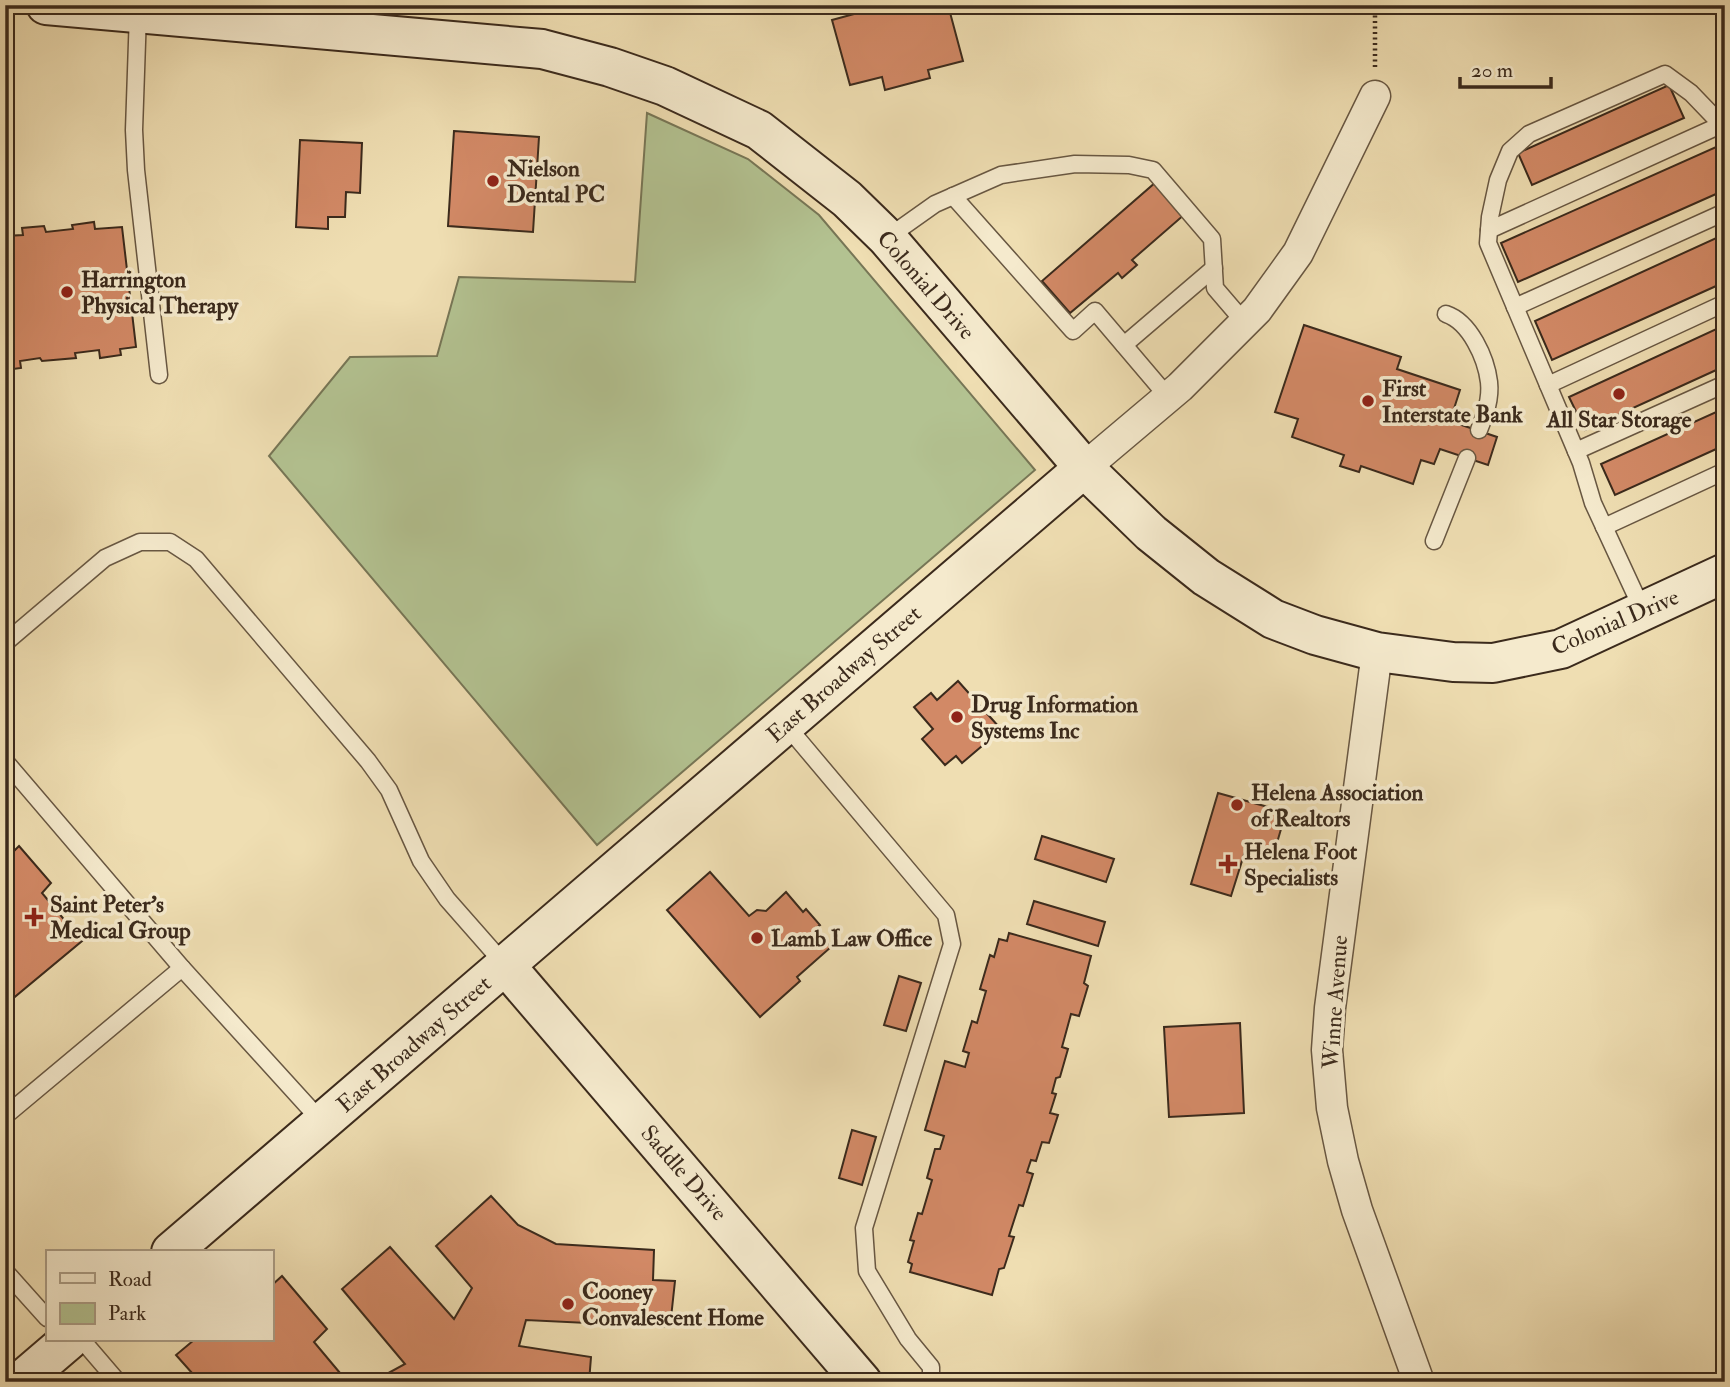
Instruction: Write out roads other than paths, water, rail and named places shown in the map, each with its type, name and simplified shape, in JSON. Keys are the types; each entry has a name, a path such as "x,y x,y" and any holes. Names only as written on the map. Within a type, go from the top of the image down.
{"main road":[{"name":"Colonial Drive","path":"46,5 542,49 610,67 665,86 759,130 847,199 887,238 1084,468 1152,533 1206,577 1273,619 1315,635 1377,652 1453,662 1493,663 1561,649 1725,573"},
{"name":"East Broadway Street","path":"173,1250 1084,468"},
{"name":"Saddle Drive","path":"505,965 862,1382"},
{"path":"20,1382 60,1342"}],"street":[{"name":"East Broadway Street","path":"1084,468 1168,397 1257,310 1298,253 1375,96"},
{"name":"Winne Avenue","path":"1377,652 1330,1008 1327,1050 1332,1108 1343,1161 1357,1210 1419,1382"}],"lane":[{"path":"138,13 134,118 136,170 159,375"},
{"path":"1643,611 1593,503 1576,451 1488,243 1489,217 1498,180 1510,151 1529,134 1665,74 1691,93 1716,118 1725,122"},
{"path":"1489,230 1725,122"},
{"path":"887,238 935,204 1001,175 1075,164 1129,165 1153,170 1212,239 1215,288 1245,323"},
{"path":"953,196 1073,331 1095,310 1168,397"},
{"path":"1515,307 1725,212"},
{"path":"1124,345 1214,268"},
{"path":"1548,385 1725,303"},
{"path":"1446,314 1456,317 1476,342 1489,382 1488,408 1479,430"},
{"path":"1576,451 1725,384"},
{"path":"1434,541 1467,458"},
{"path":"1604,527 1725,471"},
{"path":"5,643 105,558 140,542 170,542 196,559 368,761 389,790 421,861 447,899 505,965"},
{"path":"786,724 946,915 952,944 864,1228 867,1271 908,1339 931,1367 931,1382"},
{"path":"5,761 182,968 322,1123"},
{"path":"5,1116 182,968"},
{"path":"5,1270 46,1314"},
{"path":"73,1342 118,1382"}],"place":[{"name":"Nielson Dental PC","path":"493,181"},
{"name":"Harrington Physical Therapy","path":"67,292"},
{"name":"All Star Storage","path":"1619,394"},
{"name":"First Interstate Bank","path":"1368,401"},
{"name":"Drug Information Systems Inc","path":"957,717"},
{"name":"Helena Association of Realtors","path":"1237,805"},
{"name":"Helena Foot Specialists","path":"1228,864"},
{"name":"Saint Peter's Medical Group","path":"34,917"},
{"name":"Lamb Law Office","path":"757,938"},
{"name":"Cooney Convalescent Home","path":"568,1304"}]}
